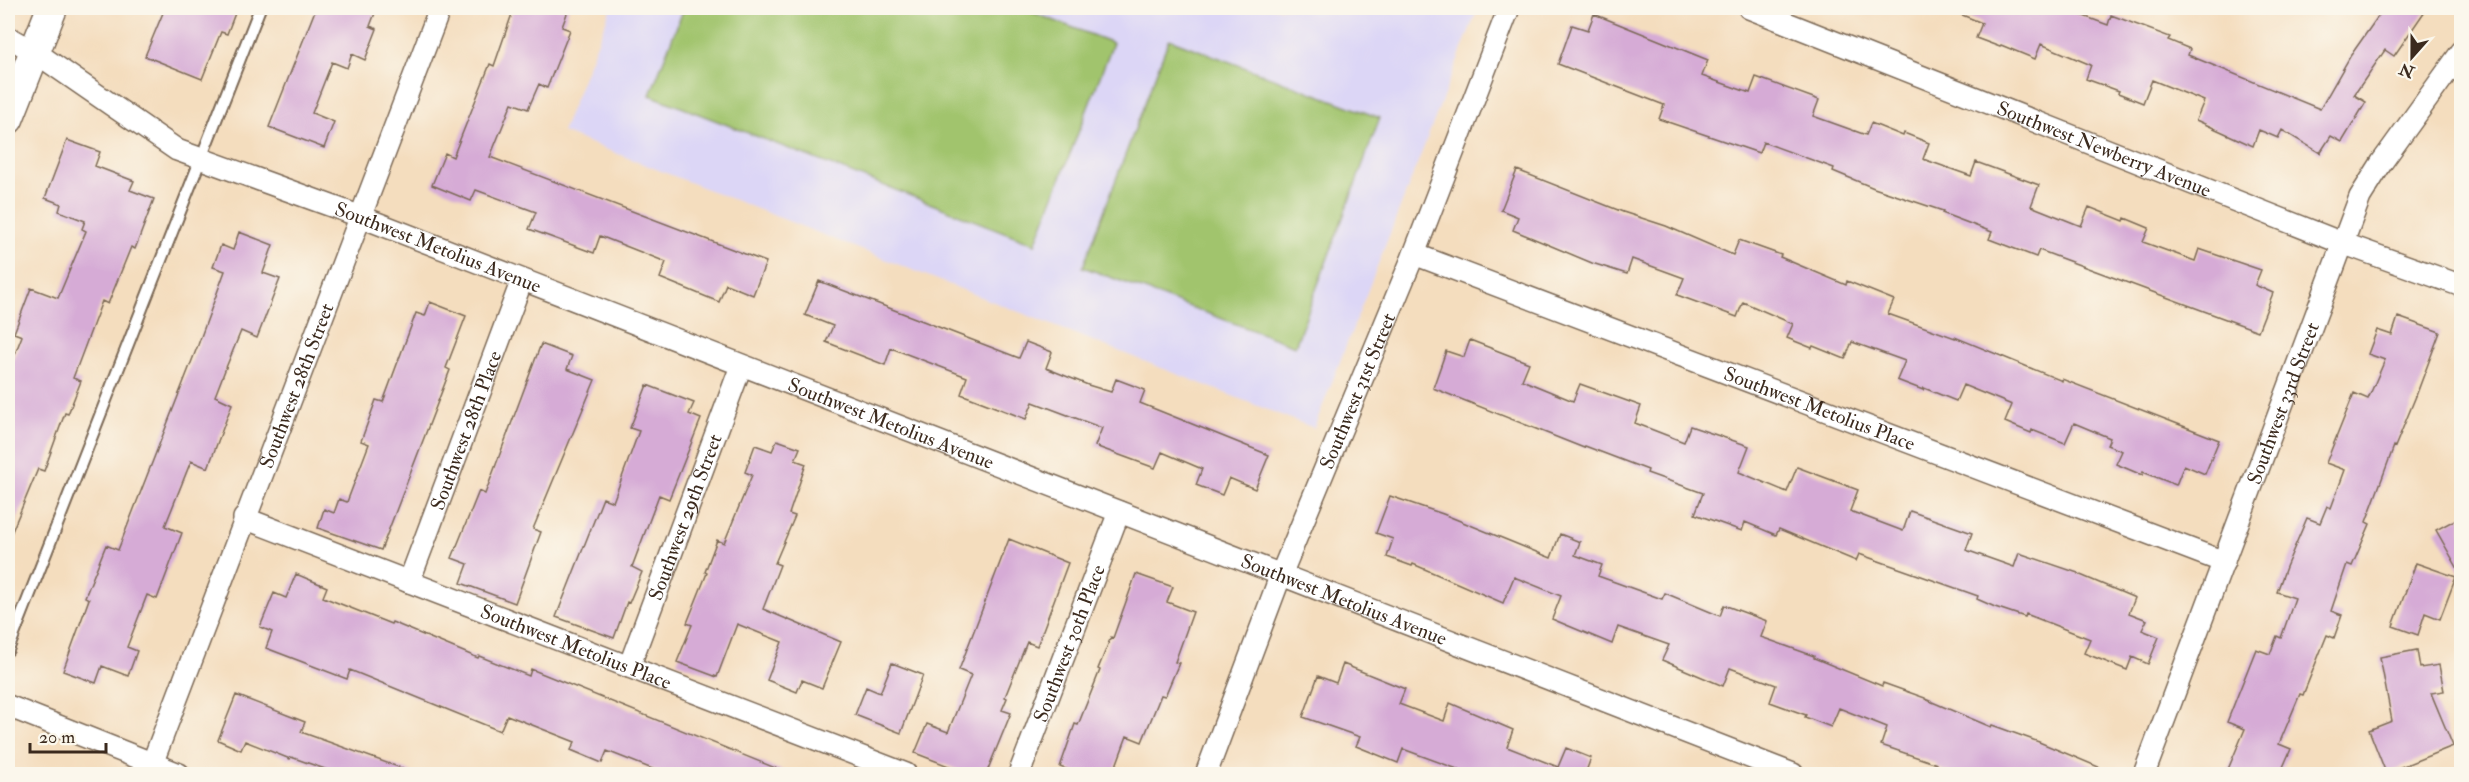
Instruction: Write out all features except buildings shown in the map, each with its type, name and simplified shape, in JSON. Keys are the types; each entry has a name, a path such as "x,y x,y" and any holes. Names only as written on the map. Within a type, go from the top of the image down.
{"main road":[{"path":"8,119 52,8"}],"street":[{"name":"Southwest 28th Street","path":"152,764 440,8"},
{"name":"Southwest 31st Street","path":"1206,774 1280,576 1414,254 1509,8"},
{"name":"Southwest Newberry Avenue","path":"1749,8 2342,243 2462,286"},
{"name":"Southwest Metolius Avenue","path":"8,37 35,52 177,150 359,216 1793,774"},
{"name":"Southwest 33rd Street","path":"2144,774 2360,197 2382,162 2462,51"},
{"name":"Southwest Metolius Place","path":"1414,254 2224,562"},
{"name":"Southwest 28th Place","path":"409,582 522,280"},
{"name":"Southwest 29th Street","path":"629,667 741,366"},
{"name":"Southwest 30th Place","path":"1019,774 1119,512"},
{"name":"Southwest Metolius Place","path":"244,518 906,774"},
{"path":"8,705 179,774"}],"lane":[{"path":"8,650 199,158 260,8"}],"shaded area":[{"path":"611,8 1478,8 1314,428 562,132"}],"green space":[{"path":"684,8 1021,8 1113,43 1035,244 650,95"},
{"path":"1169,39 1380,118 1295,346 1083,267"}]}
